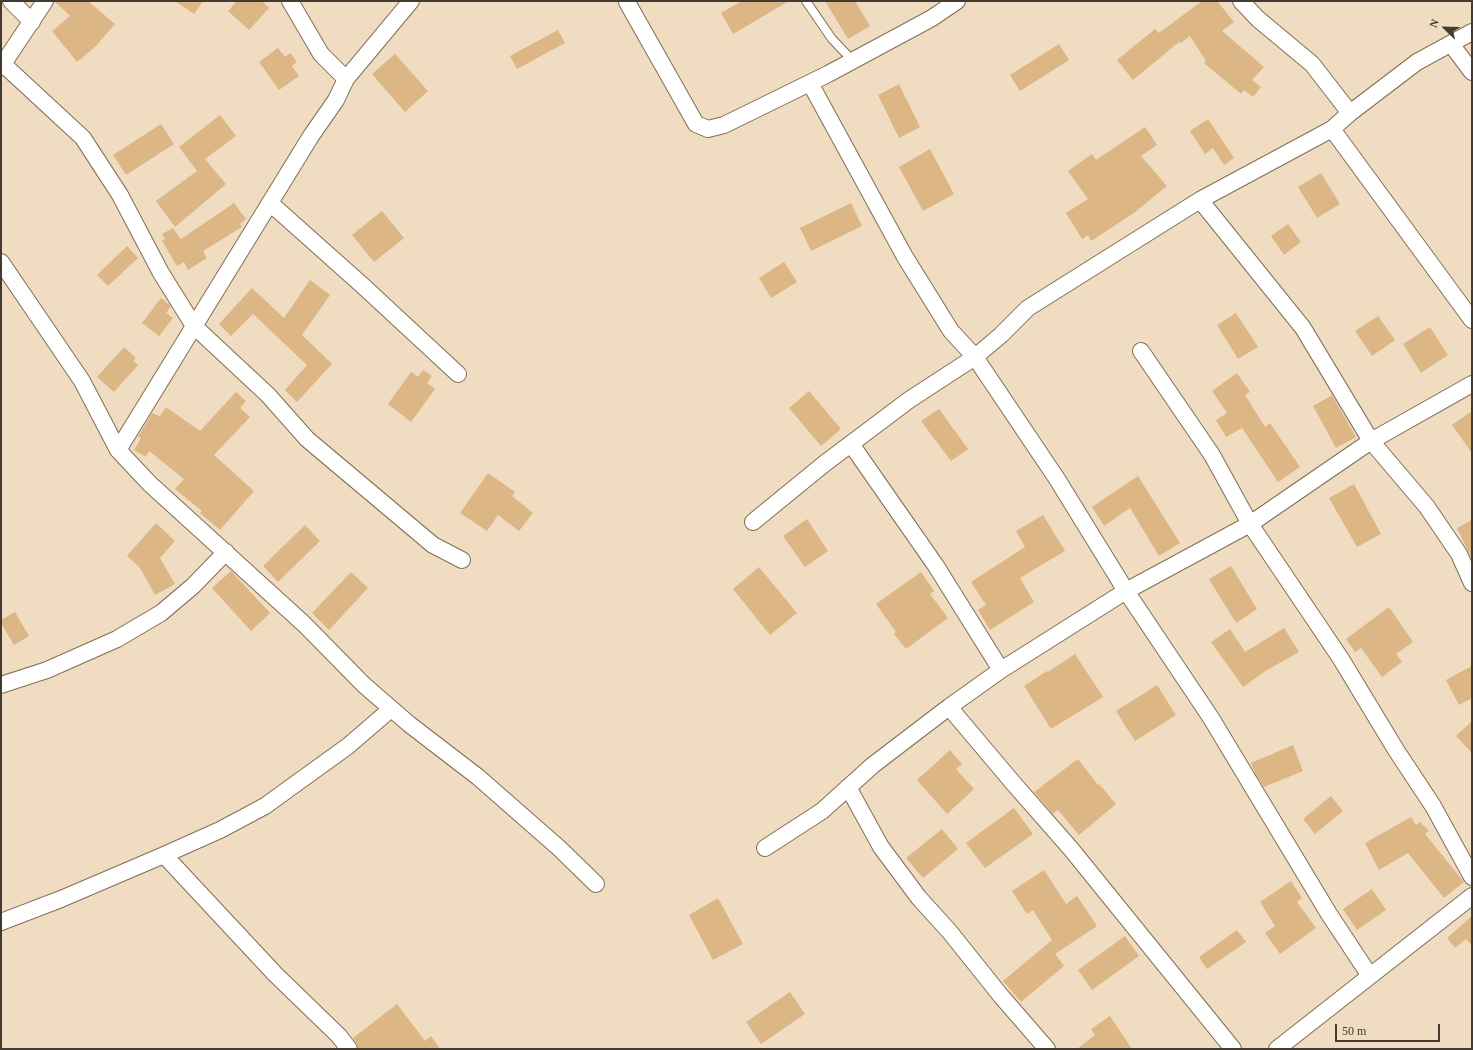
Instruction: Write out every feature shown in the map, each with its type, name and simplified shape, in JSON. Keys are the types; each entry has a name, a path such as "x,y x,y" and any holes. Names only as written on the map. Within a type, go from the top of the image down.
{"street":[{"path":"11,1 32,22"},
{"path":"45,1 2,66 83,138 120,195 161,273 194,326 268,396 307,439 433,545 462,560"},
{"path":"290,1 321,54 346,79"},
{"path":"118,450 311,136 336,100 346,79 411,1"},
{"path":"627,2 696,124 708,129 724,125 853,61 932,18 957,1"},
{"path":"1241,1 1258,18 1312,64 1350,113"},
{"path":"753,522 824,464 909,400 975,356 1001,335 1028,308 1200,200 1332,129 1350,113 1417,62 1472,32"},
{"path":"1451,44 1472,72"},
{"path":"810,83 905,257 951,331 975,356 1057,479 1126,591 1212,718 1329,914 1370,976"},
{"path":"1332,129 1472,320"},
{"path":"1200,200 1303,328 1370,441 1427,508 1459,554 1472,583"},
{"path":"270,203 362,284 458,374"},
{"path":"1,262 82,381 118,450 150,484 304,624 364,685 409,724 478,777 559,848 596,884"},
{"path":"1141,351 1212,455 1250,524 1341,659 1396,750 1433,806 1472,877"},
{"path":"765,848 822,810 873,765 949,707 1001,670 1126,591 1250,524 1370,441 1472,384"},
{"path":"851,444 936,566 1001,670"},
{"path":"1,685 47,670 117,640 161,613 193,586 226,552"},
{"path":"949,707 1075,854 1233,1049"},
{"path":"1,922 164,855 220,830 265,806 348,746 391,709"},
{"path":"848,787 881,847 919,898 949,931 1001,996 1047,1049"},
{"path":"164,855 275,974 339,1036 349,1049"},
{"path":"1277,1049 1472,896"}],"lane":[{"path":"806,1 832,38 853,61"}],"building":[{"path":"54,1 88,1 115,24 96,46 77,62 52,31 70,16"},
{"path":"175,1 203,1 194,14"},
{"path":"237,1 262,1 269,8 249,30 228,11"},
{"path":"742,1 789,1 733,34 721,13"},
{"path":"825,1 855,1 870,26 848,39"},
{"path":"1202,1 1217,1 1234,22 1222,31 1264,67 1252,80 1261,87 1253,97 1244,90 1241,94 1204,63 1206,61 1190,36 1181,43 1179,42 1133,80 1117,60 1155,29 1159,33"},
{"path":"558,30 565,43 517,69 510,56"},
{"path":"1059,44 1069,60 1020,91 1010,75"},
{"path":"278,48 285,57 290,53 297,62 292,66 299,76 279,90 259,62"},
{"path":"395,54 428,91 405,112 372,74"},
{"path":"899,84 920,127 899,138 878,95"},
{"path":"220,115 236,136 205,159 226,184 175,227 156,201 197,171 179,147"},
{"path":"1208,119 1234,158 1224,165 1213,148 1205,154 1190,131"},
{"path":"161,124 174,144 126,175 113,155"},
{"path":"1145,127 1157,145 1141,156 1167,186 1134,213 1091,241 1088,235 1082,239 1066,213 1088,199 1068,171 1092,154 1096,160"},
{"path":"930,149 954,194 923,211 899,167"},
{"path":"1321,173 1340,204 1317,218 1298,187"},
{"path":"234,203 246,219 240,224 242,227 203,251 207,258 188,270 184,262 177,266 162,241 165,239 162,234 173,228 181,239"},
{"path":"851,203 862,226 811,251 800,228"},
{"path":"382,211 404,238 374,262 352,235"},
{"path":"1288,224 1301,242 1284,255 1271,236"},
{"path":"127,246 138,258 108,286 97,275"},
{"path":"784,262 797,282 771,298 759,278"},
{"path":"310,280 330,295 302,335 332,364 297,402 285,390 307,365 253,314 231,336 219,324 252,288 284,318"},
{"path":"161,298 171,306 166,313 173,318 159,336 142,323"},
{"path":"1236,313 1258,347 1238,359 1217,325"},
{"path":"1378,316 1395,340 1372,356 1355,331"},
{"path":"1430,327 1448,355 1421,373 1403,344"},
{"path":"124,347 136,358 133,361 138,365 114,392 97,377"},
{"path":"423,370 432,376 427,383 435,389 411,422 388,404 411,372 418,377"},
{"path":"1237,373 1250,392 1245,395 1265,427 1270,423 1300,467 1278,482 1242,428 1226,437 1216,420 1227,413 1212,391"},
{"path":"809,391 841,429 821,446 789,408"},
{"path":"236,392 246,401 240,408 250,417 214,455 254,491 220,530 200,513 202,511 175,489 184,479 149,451 146,457 134,450 141,438 138,437 152,413 160,416 166,407 200,431"},
{"path":"1332,395 1356,437 1336,448 1313,406"},
{"path":"939,409 968,449 951,461 921,421"},
{"path":"1472,411 1472,453 1452,425"},
{"path":"488,473 515,492 512,496 533,513 519,531 498,515 487,531 460,513"},
{"path":"1138,476 1180,543 1159,556 1130,508 1104,526 1092,507"},
{"path":"1354,484 1381,534 1357,547 1329,498"},
{"path":"1043,515 1065,551 1020,578 1034,602 990,630 978,610 986,605 971,582 1025,547 1016,531"},
{"path":"807,519 828,551 805,567 783,536"},
{"path":"1472,520 1472,559 1457,528"},
{"path":"156,523 175,541 160,558 175,584 155,595 140,568 127,556"},
{"path":"305,525 320,541 278,582 263,566"},
{"path":"1231,566 1257,609 1236,623 1209,579"},
{"path":"759,567 797,613 770,635 733,589"},
{"path":"231,571 270,613 251,631 212,588"},
{"path":"351,572 368,588 329,630 312,613"},
{"path":"921,572 934,591 930,594 948,618 906,649 894,634 896,632 876,604"},
{"path":"1389,607 1413,642 1396,654 1402,662 1382,677 1361,648 1355,652 1346,639"},
{"path":"15,612 29,636 14,645 1,623 1,620"},
{"path":"1284,628 1299,652 1267,670 1243,687 1211,642 1230,629 1245,652"},
{"path":"1075,654 1103,697 1051,729 1024,686"},
{"path":"1472,666 1472,698 1459,705 1446,680"},
{"path":"1157,685 1176,715 1135,741 1116,711"},
{"path":"1472,721 1472,753 1456,736"},
{"path":"1293,745 1303,771 1264,787 1256,775 1251,763"},
{"path":"950,750 962,764 956,769 974,789 947,814 917,780"},
{"path":"1078,759 1098,785 1099,784 1116,804 1079,835 1058,810 1053,814 1034,792"},
{"path":"1331,796 1343,811 1315,834 1303,819"},
{"path":"1014,808 1033,834 985,868 966,843"},
{"path":"1411,817 1416,825 1420,822 1429,831 1425,834 1464,882 1444,898 1408,853 1379,870 1365,843"},
{"path":"942,829 958,849 923,878 906,858"},
{"path":"1044,870 1066,904 1077,896 1097,926 1055,954 1064,966 1021,1002 1003,981 1052,940 1033,910 1027,914 1012,891"},
{"path":"1291,881 1302,898 1297,902 1316,928 1280,954 1265,933 1275,926 1260,902"},
{"path":"1372,889 1386,910 1357,930 1343,909"},
{"path":"718,898 743,944 713,960 689,915"},
{"path":"1472,916 1472,946 1466,939 1455,948 1447,938"},
{"path":"1237,930 1246,942 1207,969 1199,957"},
{"path":"1125,936 1139,956 1092,990 1078,970"},
{"path":"790,992 805,1014 761,1044 746,1022"},
{"path":"397,1004 425,1041 431,1036 440,1049 358,1049 353,1038"},
{"path":"1110,1016 1132,1049 1077,1049 1095,1035 1091,1029"}]}
